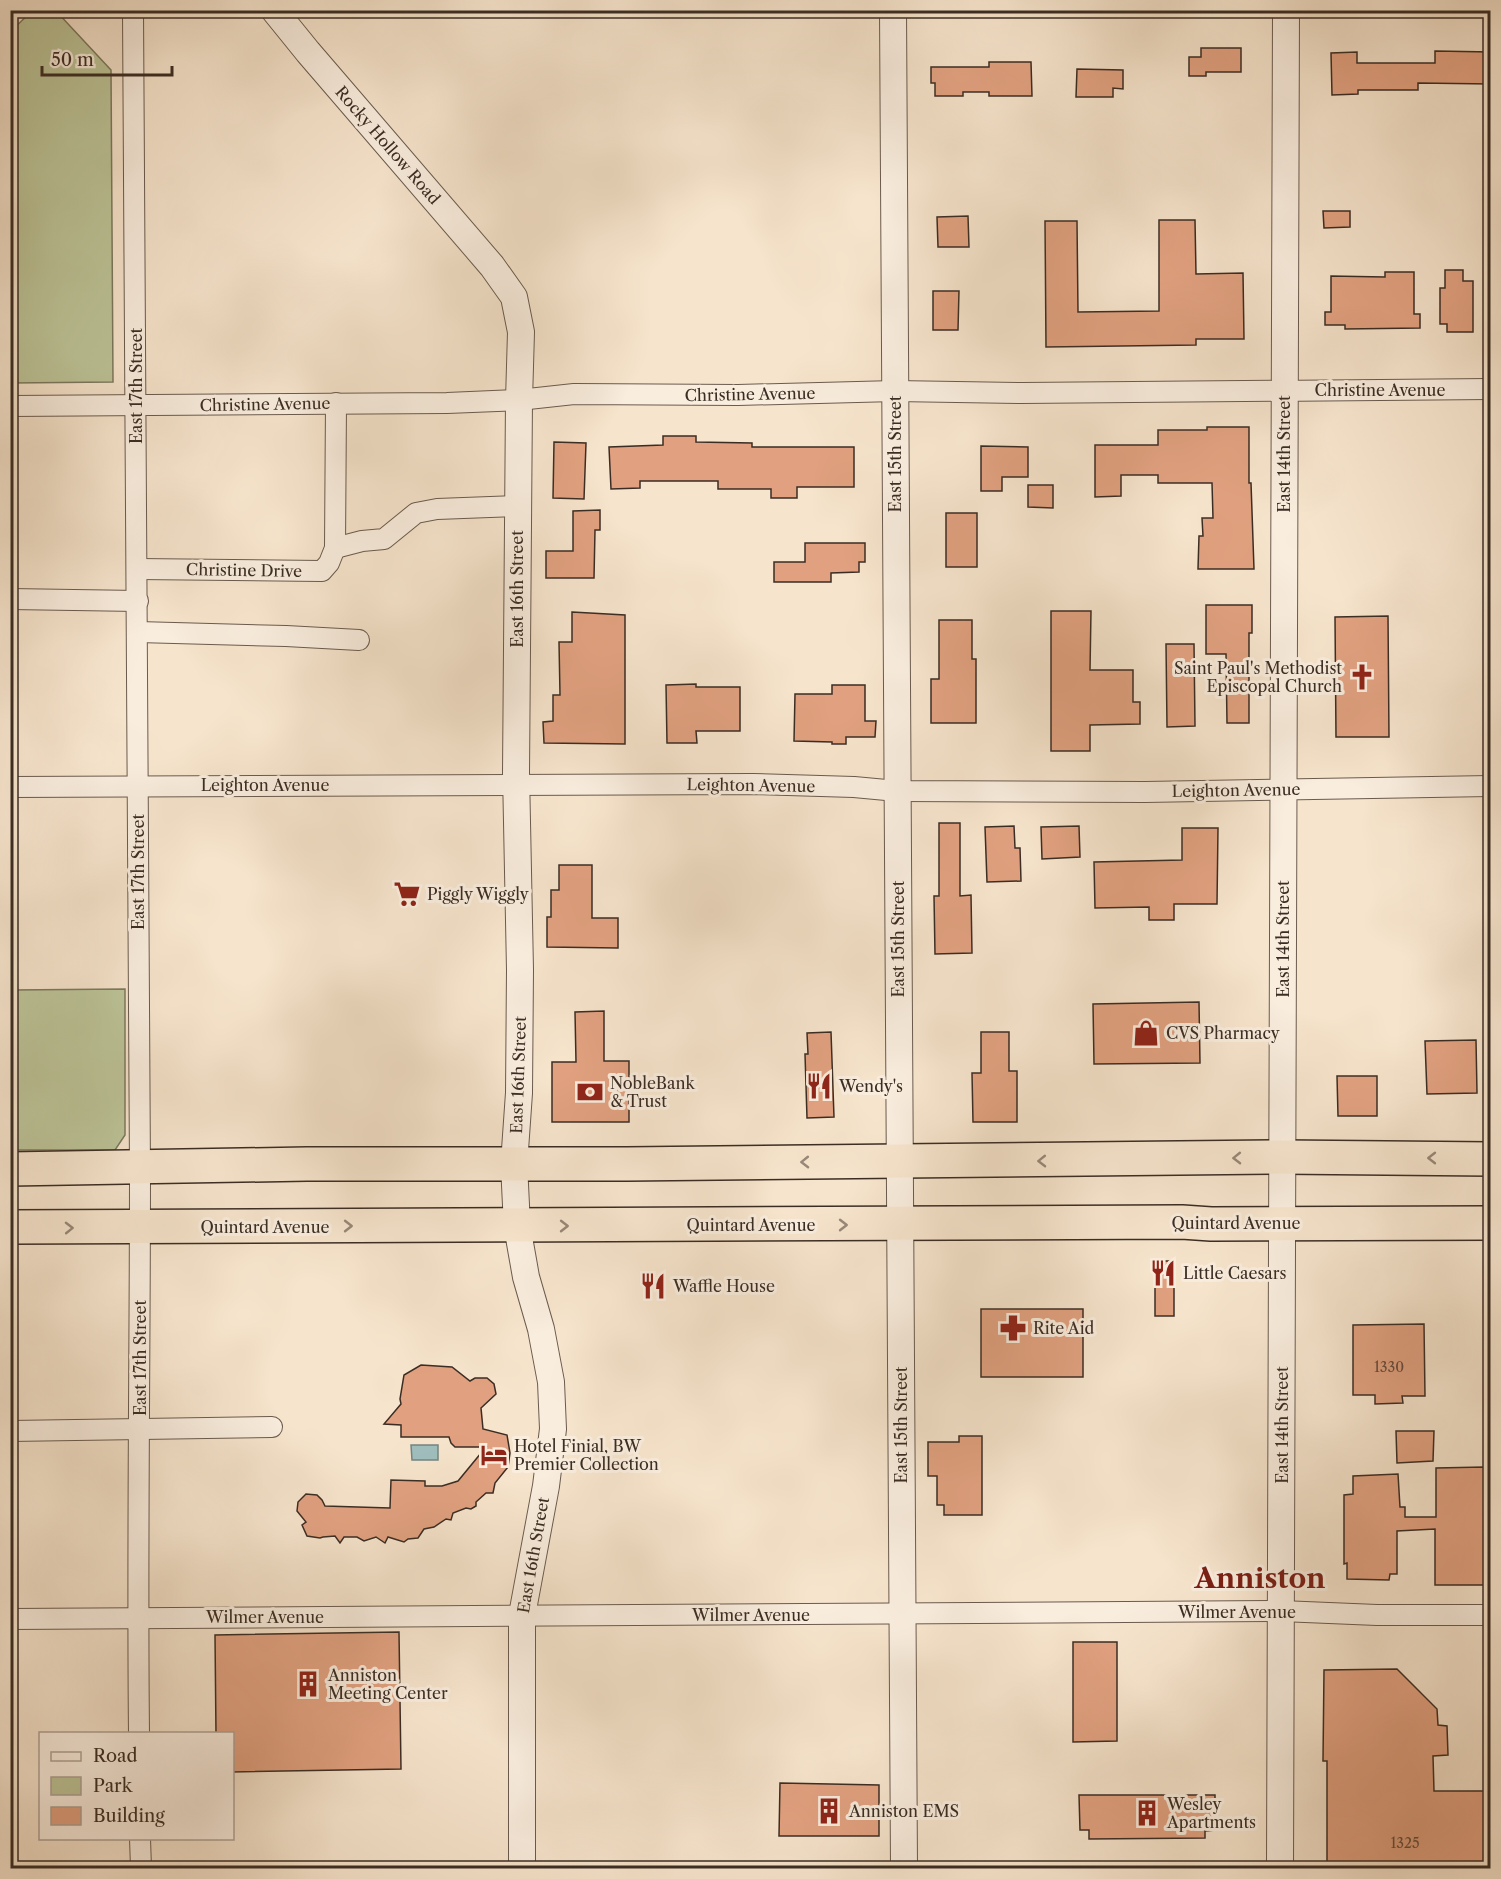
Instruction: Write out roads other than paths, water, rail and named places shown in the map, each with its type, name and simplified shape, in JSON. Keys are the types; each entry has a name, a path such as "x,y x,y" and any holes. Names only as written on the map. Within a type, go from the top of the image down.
{"highway":[{"path":"10,1168 1282,1157 1491,1159"},
{"name":"Quintard Avenue","path":"10,1227 900,1225 1170,1222 1211,1224 1491,1223"}],"street":[{"name":"East 17th Street","path":"133,10 138,569 139,1732"},
{"name":"Rocky Hollow Road","path":"274,10 502,279"},
{"name":"East 15th Street","path":"893,10 904,1869"},
{"name":"East 14th Street","path":"1280,1869 1286,10"},
{"name":"East 16th Street","path":"502,279 514,297 521,332 516,784 520,993 519,1093 514,1164 517,1226 526,1277 541,1329 550,1382 553,1429 546,1486 522,1615 522,1869"},
{"name":"Christine Avenue","path":"10,406 447,403 574,394 738,395 895,391 1022,393 1491,389"},
{"path":"336,403 335,548 362,541 384,539 416,513 437,509 518,506"},
{"name":"Christine Drive","path":"138,569 322,571 329,563 335,548"},
{"path":"10,599 138,601"},
{"path":"138,632 359,640"},
{"name":"Leighton Avenue","path":"10,787 753,784 854,787 897,791 1145,792 1491,786"},
{"path":"10,1431 272,1427"},
{"name":"Wilmer Avenue","path":"10,1619 1281,1611 1377,1615 1491,1615"},
{"path":"140,1840 141,1869"}],"water":[{"path":"411,1445 438,1445 438,1460 412,1460"}],"place":[{"name":"Saint Paul's Methodist Episcopal Church","path":"1362,677"},
{"name":"Piggly Wiggly","path":"407,894"},
{"name":"CVS Pharmacy","path":"1146,1033"},
{"name":"Wendy's","path":"819,1086"},
{"name":"NobleBank & Trust","path":"590,1092"},
{"name":"Little Caesars","path":"1163,1273"},
{"name":"Waffle House","path":"653,1286"},
{"name":"Rite Aid","path":"1013,1328"},
{"name":"Hotel Finial, BW Premier Collection","path":"494,1455"},
{"name":"Anniston Meeting Center","path":"308,1684"},
{"name":"Anniston EMS","path":"829,1811"},
{"name":"Wesley Apartments","path":"1147,1813"}],"district":[{"name":"Anniston","path":"1260,1578"}]}
